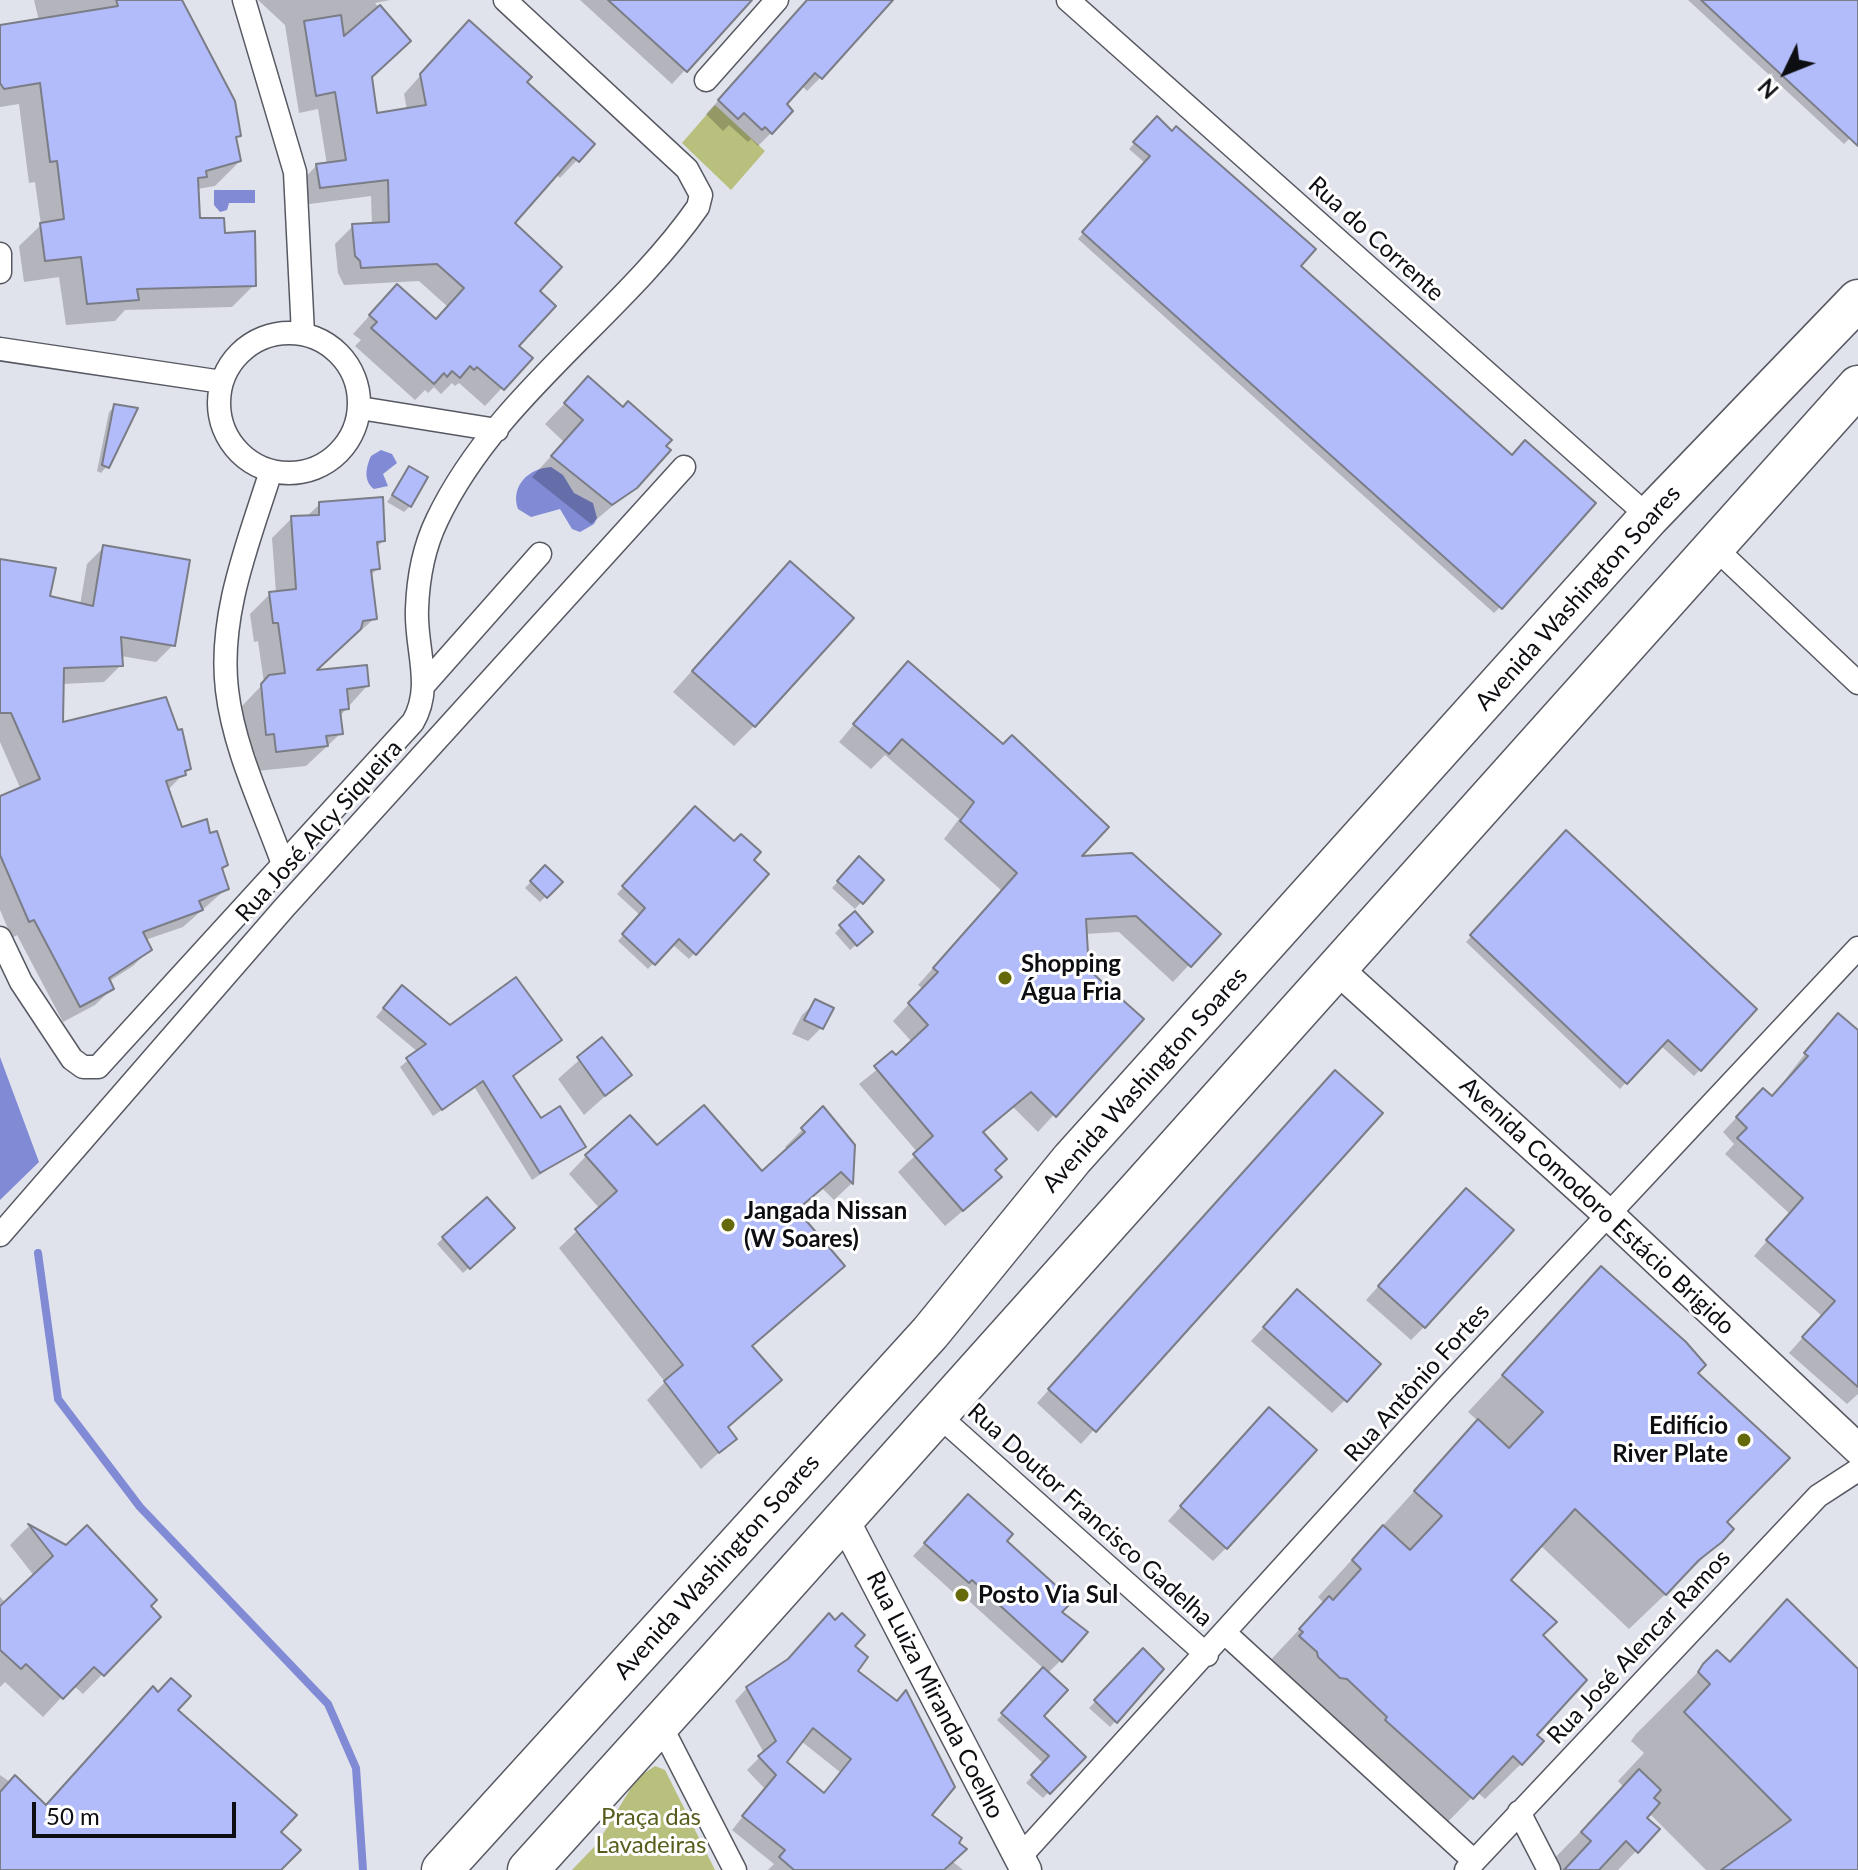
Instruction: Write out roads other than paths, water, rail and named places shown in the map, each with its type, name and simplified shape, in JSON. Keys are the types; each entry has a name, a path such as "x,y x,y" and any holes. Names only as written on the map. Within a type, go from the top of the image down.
{"highway":[{"name":"Avenida Washington Soares","path":"442,1870 930,1333 1072,1159 1649,517 1858,300"},
{"path":"528,1870 938,1415 1334,966 1858,386"}],"main road":[{"name":"Avenida Comodoro Estácio Brigido","path":"1334,966 1608,1214 1858,1449"},
{"name":"Rua Luiza Miranda Coelho","path":"844,1520 1022,1864"}],"street":[{"path":"244,0 295,172 303,334"},
{"path":"0,938 21,982 72,1059 90,1070 105,1061 413,722 422,707 424,685 417,611 422,564 436,521 460,480 497,430 689,219 701,195 687,169 505,0"},
{"path":"706,80 777,0"},
{"name":"Rua do Corrente","path":"1068,0 1649,517"},
{"path":"0,254 0,272"},
{"path":"277,333 303,334 327,344 347,362 358,386 360,408 350,440 329,462 301,472 271,471 246,458 228,437 219,410 222,382 234,359 253,342 277,333"},
{"path":"0,349 222,382"},
{"path":"360,408 497,430"},
{"name":"Rua José Alcy Siqueira","path":"0,1235 284,908 684,467"},
{"path":"271,471 235,586 227,633 226,690 239,745 283,864"},
{"path":"1713,546 1858,683"},
{"path":"424,685 540,554"},
{"name":"Rua Antônio Fortes","path":"1022,1864 1207,1655 1608,1214 1858,948"},
{"name":"Rua Doutor Francisco Gadelha","path":"938,1415 1207,1655"},
{"name":"Rua José Alencar Ramos","path":"1470,1866 1818,1496 1858,1470"},
{"name":"Rua Doutor Francisco Gadelha","path":"1226,1634 1470,1866"},
{"path":"660,1724 735,1870"},
{"path":"1519,1812 1549,1870"}],"water":[{"path":"214,190 255,190 255,203 229,203 227,210 220,212 214,205"},
{"path":"381,450 392,454 397,463 383,474 388,486 374,489 368,482 367,469 371,456"},
{"path":"551,467 563,475 574,493 593,503 597,518 594,524 580,532 572,529 560,509 531,517 518,509 517,493 523,480 535,471"},
{"path":"0,1057 39,1162 0,1200"}],"waterway":[{"path":"38,1253 58,1399 140,1507 328,1704 356,1768 363,1870"}],"place":[{"name":"Shopping Água Fria","path":"1005,978"},
{"name":"Jangada Nissan (W Soares)","path":"728,1225"},
{"name":"Edifício River Plate","path":"1744,1440"},
{"name":"Posto Via Sul","path":"962,1595"}],"park label":[{"name":"Praça das Lavadeiras","path":"651,1831"}]}
